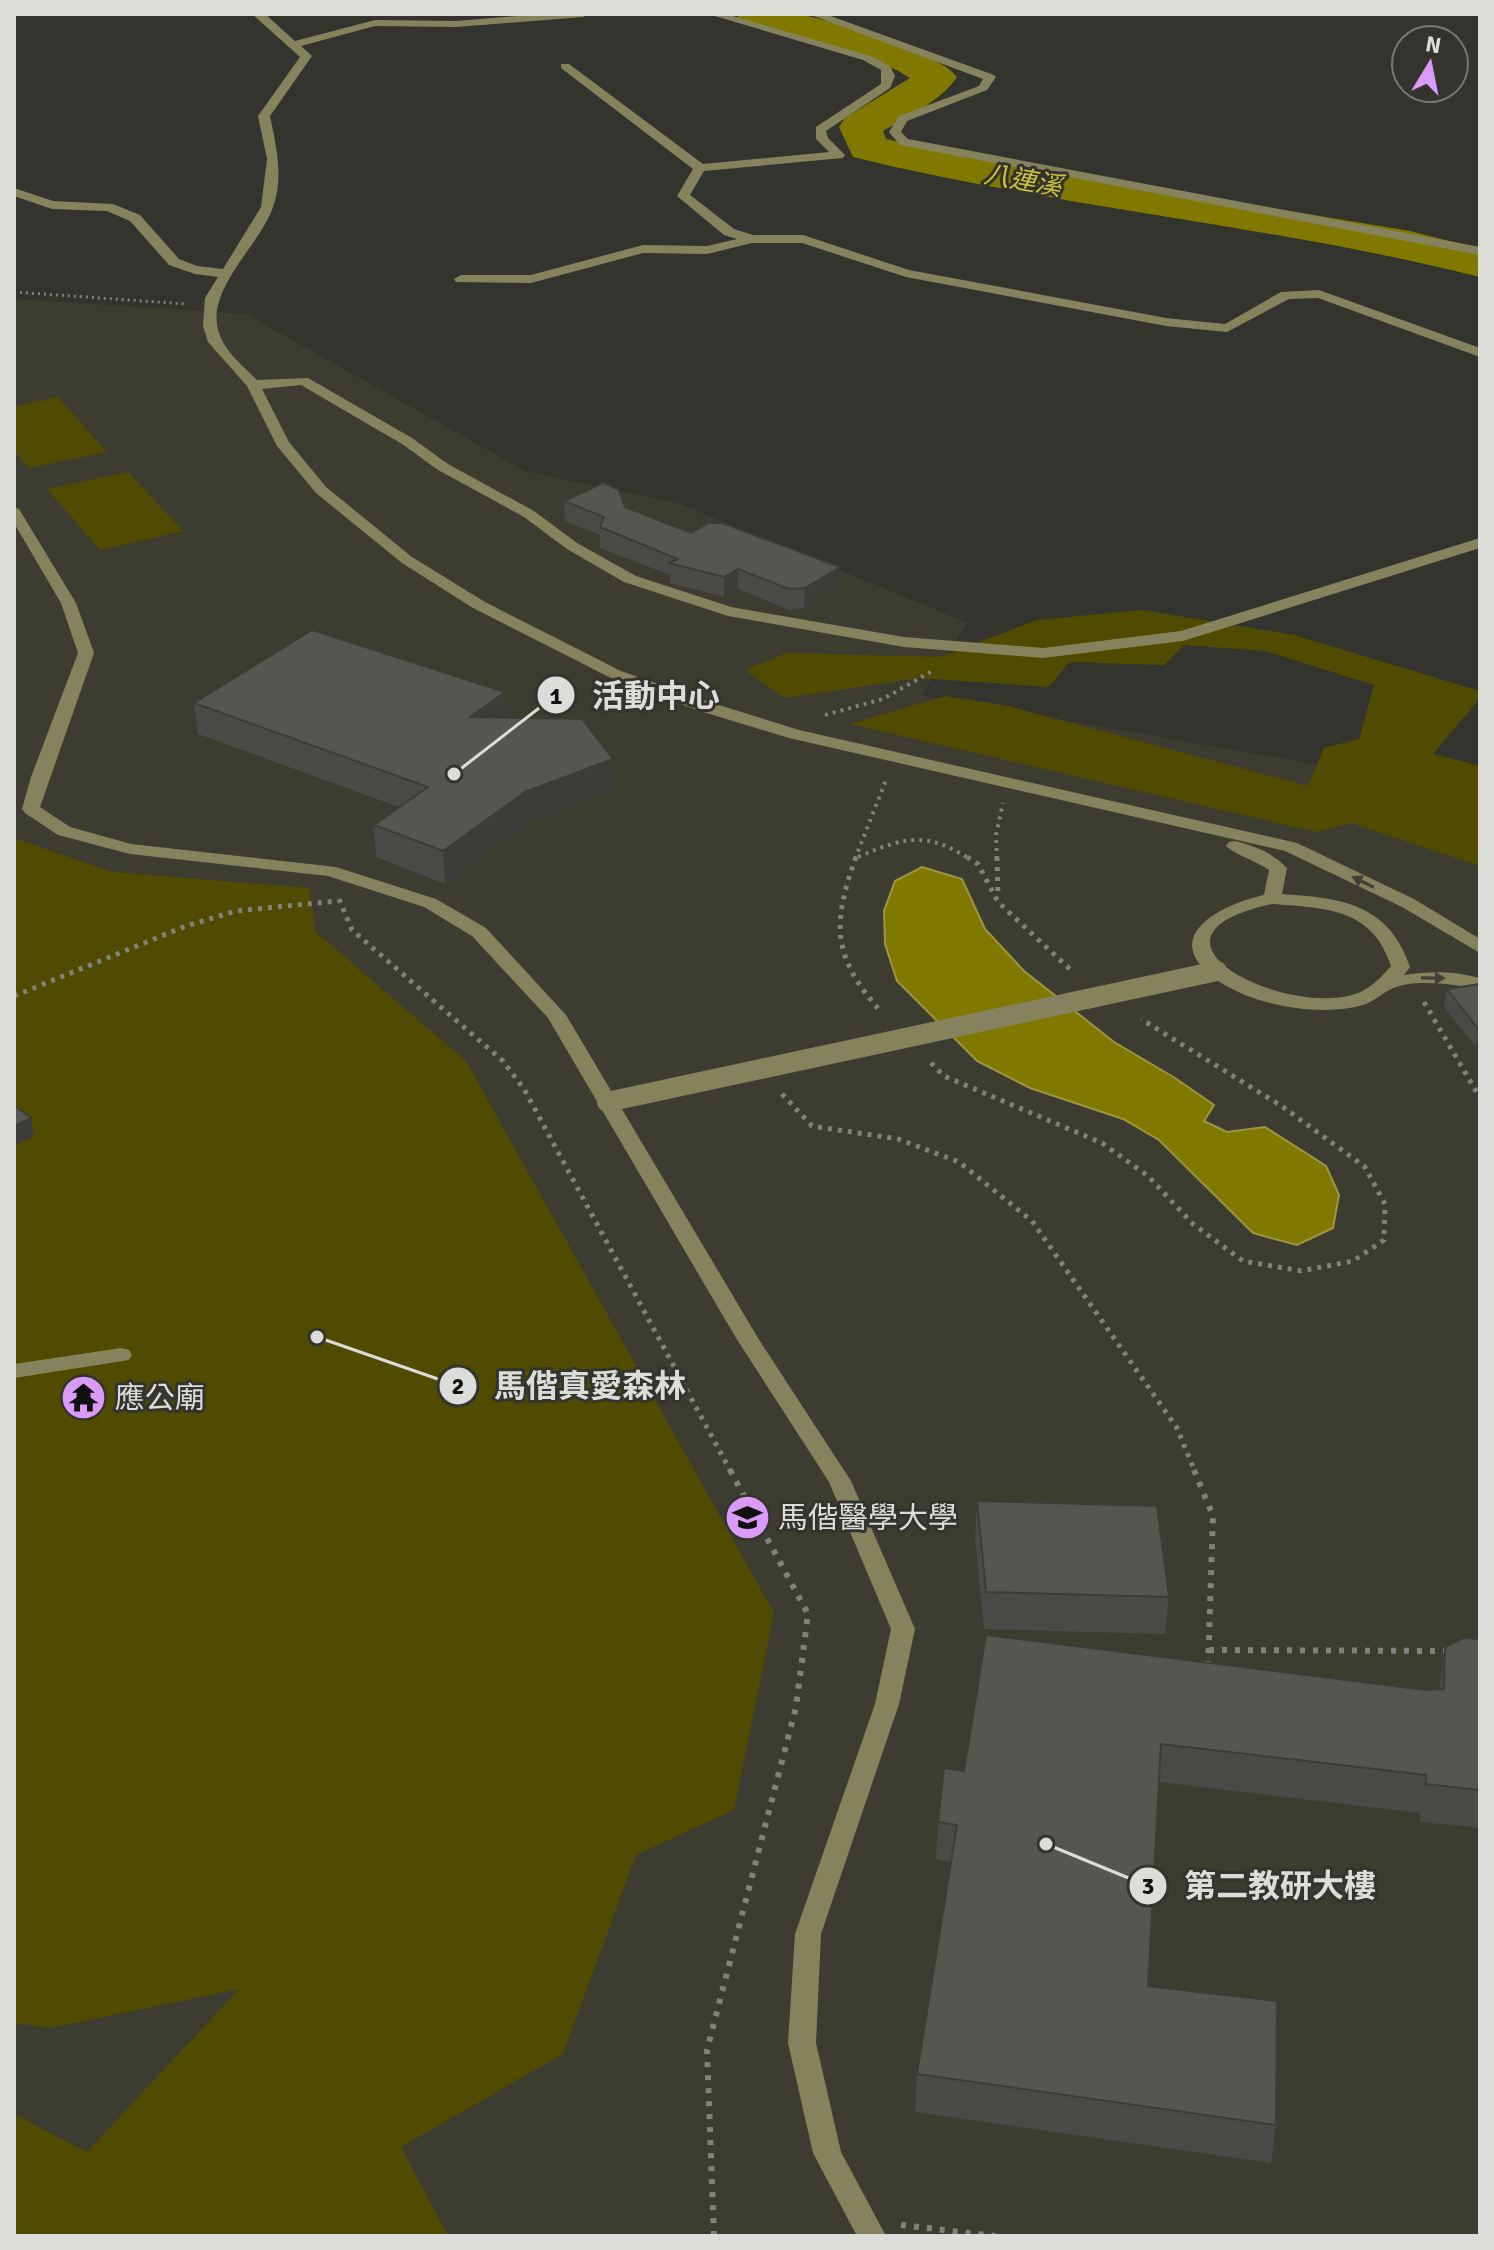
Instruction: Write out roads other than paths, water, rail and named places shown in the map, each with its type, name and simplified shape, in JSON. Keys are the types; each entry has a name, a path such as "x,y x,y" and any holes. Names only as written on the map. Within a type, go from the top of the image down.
{"lane":[{"path":"258,14 306,56 264,116 273,159 267,207 212,298 210,326 215,342 253,385 282,443 321,490 407,560 479,605 615,674 688,701 795,734 1291,847 1408,903 1480,947"},
{"path":"292,45 375,23 456,24 583,14"},
{"path":"565,66 700,168 839,155 822,139 820,130 886,86 889,76 886,68 867,58 714,14"},
{"path":"814,14 990,77 983,88 903,119 895,132 904,142 1480,251"},
{"path":"700,168 683,196 729,232 752,239"},
{"path":"14,192 52,205 109,207 135,218 174,262 195,270 228,274"},
{"path":"461,279 531,279 643,249 707,250 752,239 803,239 906,273 1166,322 1227,328 1286,295 1319,294 1480,353"},
{"path":"253,385 303,381 407,441 443,467 529,514 572,546 630,579 728,611 904,642 1043,653 1183,636 1480,543"},
{"path":"14,512 32,536 70,606 86,651 58,736 38,777 31,809 64,831 130,849 330,871 430,903 479,932 556,1015 747,1338 840,1481 903,1629 887,1704 808,1934 802,2043 827,2153 868,2228"},
{"path":"1168,819 1258,854 1278,868 1272,899"},
{"path":"1386,984 1401,967 1397,948 1378,922 1343,907 1272,899 1240,904 1216,916 1203,933 1203,952 1217,971 1244,987 1320,1002 1357,1000 1386,984 1411,979 1464,978 1480,984"},
{"path":"1378,922 1408,903"},
{"path":"607,1102 1217,971"},
{"path":"14,1371 121,1355"}],"waterway":[{"name":"八連溪","path":"755,14 911,61 937,77 913,96 860,127 868,148 971,171 1410,245 1480,263"}],"place":[{"name":"活動中心","path":"454,774"},
{"name":"馬偕真愛森林","path":"317,1337"},
{"name":"應公廟","path":"84,1398"},
{"name":"馬偕醫學大學","path":"747,1518"},
{"name":"第二教研大樓","path":"1046,1844"}]}
